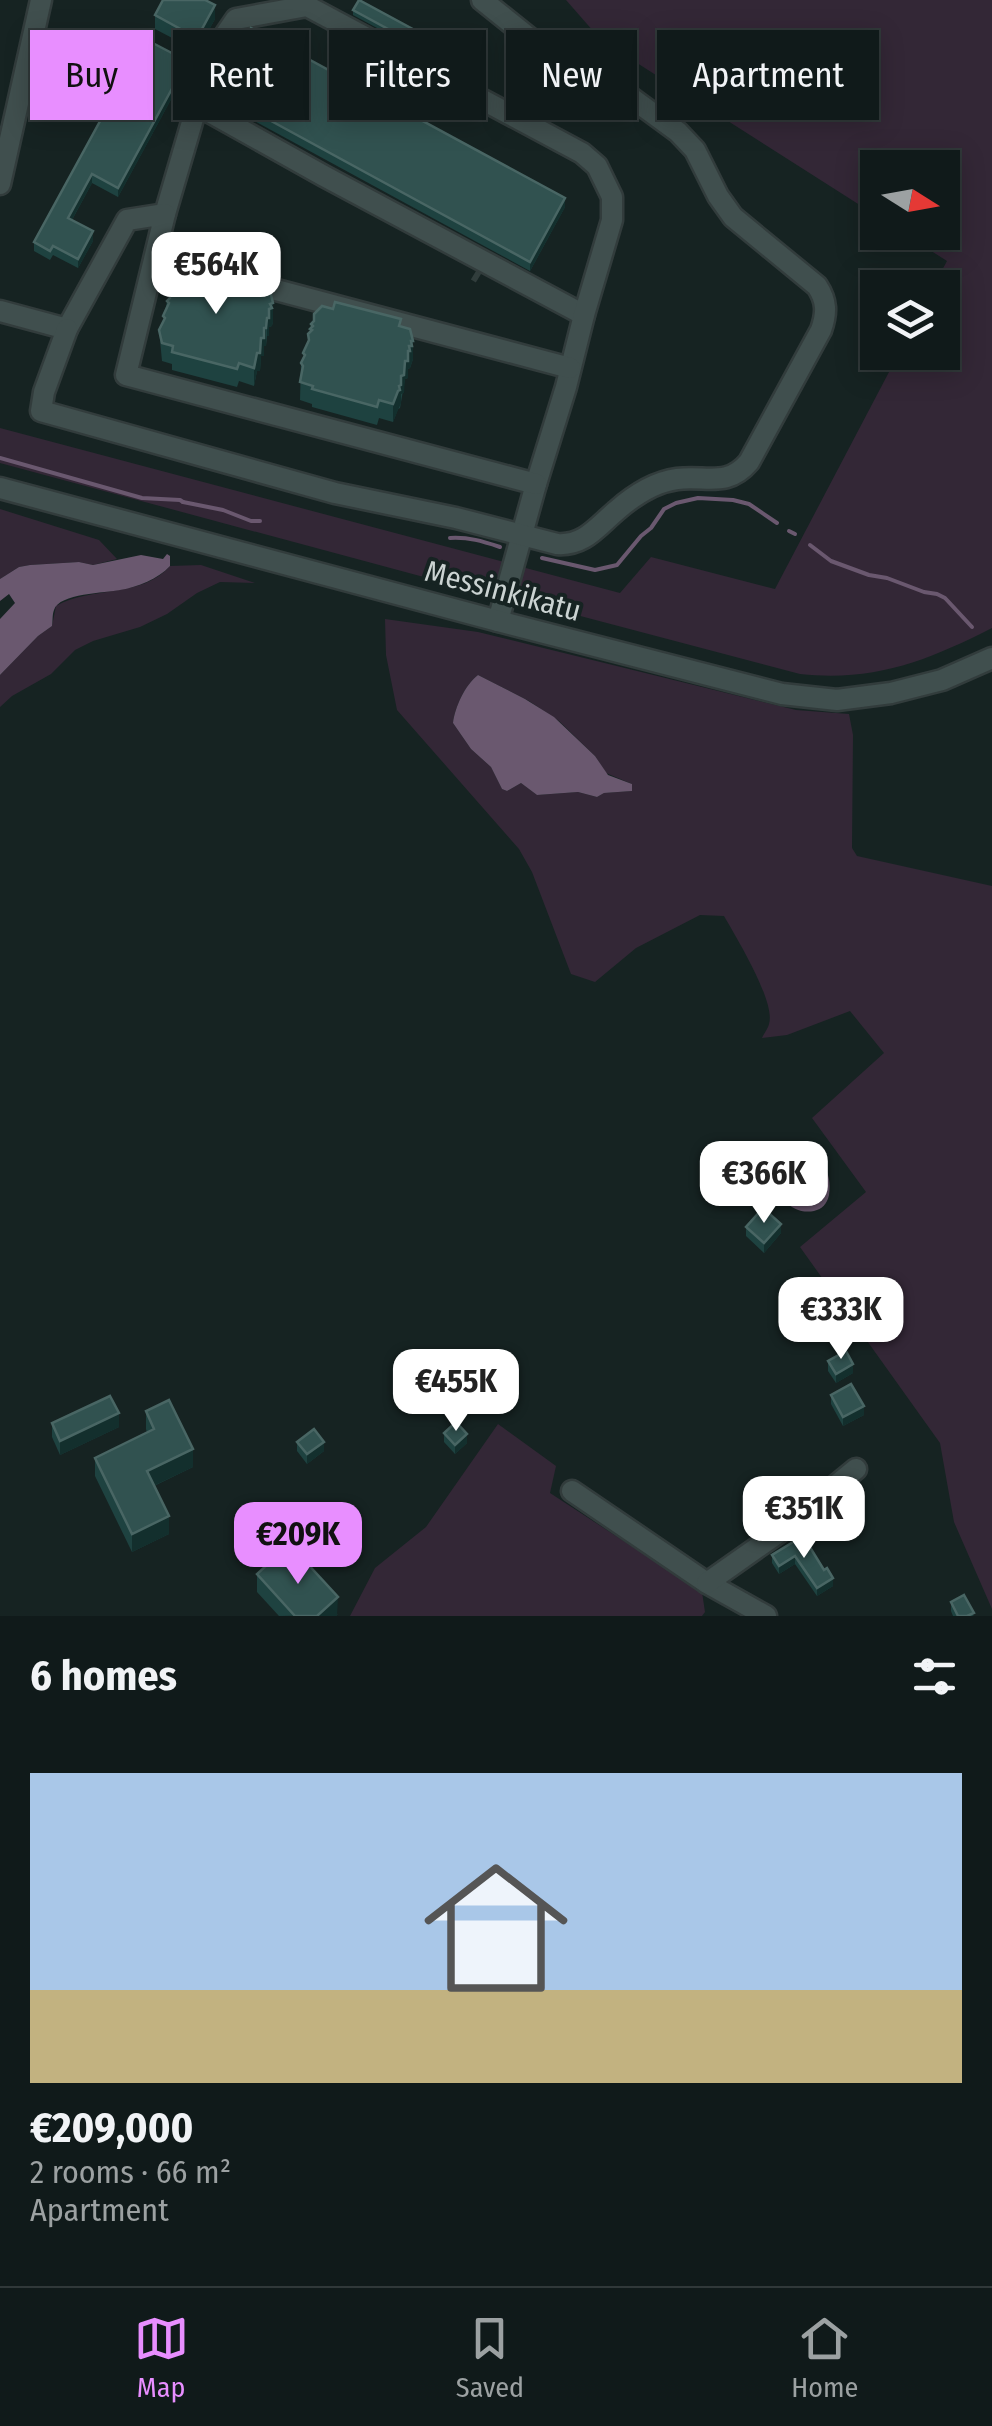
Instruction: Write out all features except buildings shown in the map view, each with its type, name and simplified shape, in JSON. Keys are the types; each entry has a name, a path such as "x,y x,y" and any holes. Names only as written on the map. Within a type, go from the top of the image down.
{"street":[{"path":"0,184 41,0"},
{"path":"165,214 127,220 67,329 41,411 335,492 558,544 574,543 596,530 630,500 664,481 735,476 749,462 812,348 824,320 826,302 817,286 733,217 695,150 678,132 633,99 557,60 482,0"},
{"path":"228,30 236,19 307,6 582,153 597,166 612,197 612,220 498,621"},
{"path":"193,120 126,375 536,484"},
{"path":"224,120 582,320"},
{"path":"156,258 570,368"},
{"path":"481,274 582,320"},
{"path":"0,311 67,329"},
{"name":"Messinkikatu","path":"0,488 765,690 819,699 852,699 910,690 992,658"},
{"path":"707,1583 778,1533 856,1469"},
{"path":"572,1491 707,1583 766,1616"}],"shaded area":[{"path":"566,0 992,0 992,628 899,666 827,676 800,674 516,599 522,567 620,593 651,557 775,589 890,370 960,370 960,270 942,270 947,261 930,250 960,250 960,150 860,150 860,205 726,120 879,120 879,30 657,30 657,76 637,63 637,30 592,30"},
{"path":"0,428 508,563 498,597 0,463"},
{"path":"0,509 99,540 117,559 93,565 30,565 0,579"},
{"path":"167,554 170,566 147,582 73,597 58,604 52,626 0,675 0,619 15,603 9,594 0,601 0,579 30,565 93,565 141,555 163,559"},
{"path":"201,565 255,583 220,582 140,627 93,641 75,650 51,674 0,707 0,675 52,626 56,606 146,583 170,566"},
{"path":"385,619 478,632 796,710 849,714 853,735 852,848 857,856 992,886 992,1609 954,1522 940,1443 800,1247 866,1192 812,1118 884,1053 850,1011 787,1035 762,1038 769,1024 767,1001 724,916 700,915 636,948 595,982 571,974 532,872 519,849 397,710 386,655","holes":["478,675 559,721 595,756 606,773 632,784 632,791 597,797 578,792 537,795 521,783 507,791 502,789 491,767 471,749 453,723 456,710 465,690"]},
{"path":"478,675 554,717 595,756 608,775 632,784 632,791 597,797 578,792 537,795 521,783 507,791 502,789 491,767 471,749 453,723 461,697"},
{"path":"802,1154 818,1158 829,1180 827,1201 814,1211 790,1206 777,1187 779,1166"},
{"path":"498,1424 556,1466 550,1493 702,1592 702,1616 350,1616 375,1568 426,1527"}],"waterway":[{"path":"0,458 142,498 183,502"},
{"path":"542,558 595,570 617,565 664,509 698,498 749,504 777,523"},
{"path":"183,502 260,521"},
{"path":"789,531 795,534"},
{"path":"450,538 500,547"},
{"path":"810,545 831,561 945,598 972,627"}],"tunnel":[{"path":"476,271 481,274"}]}
